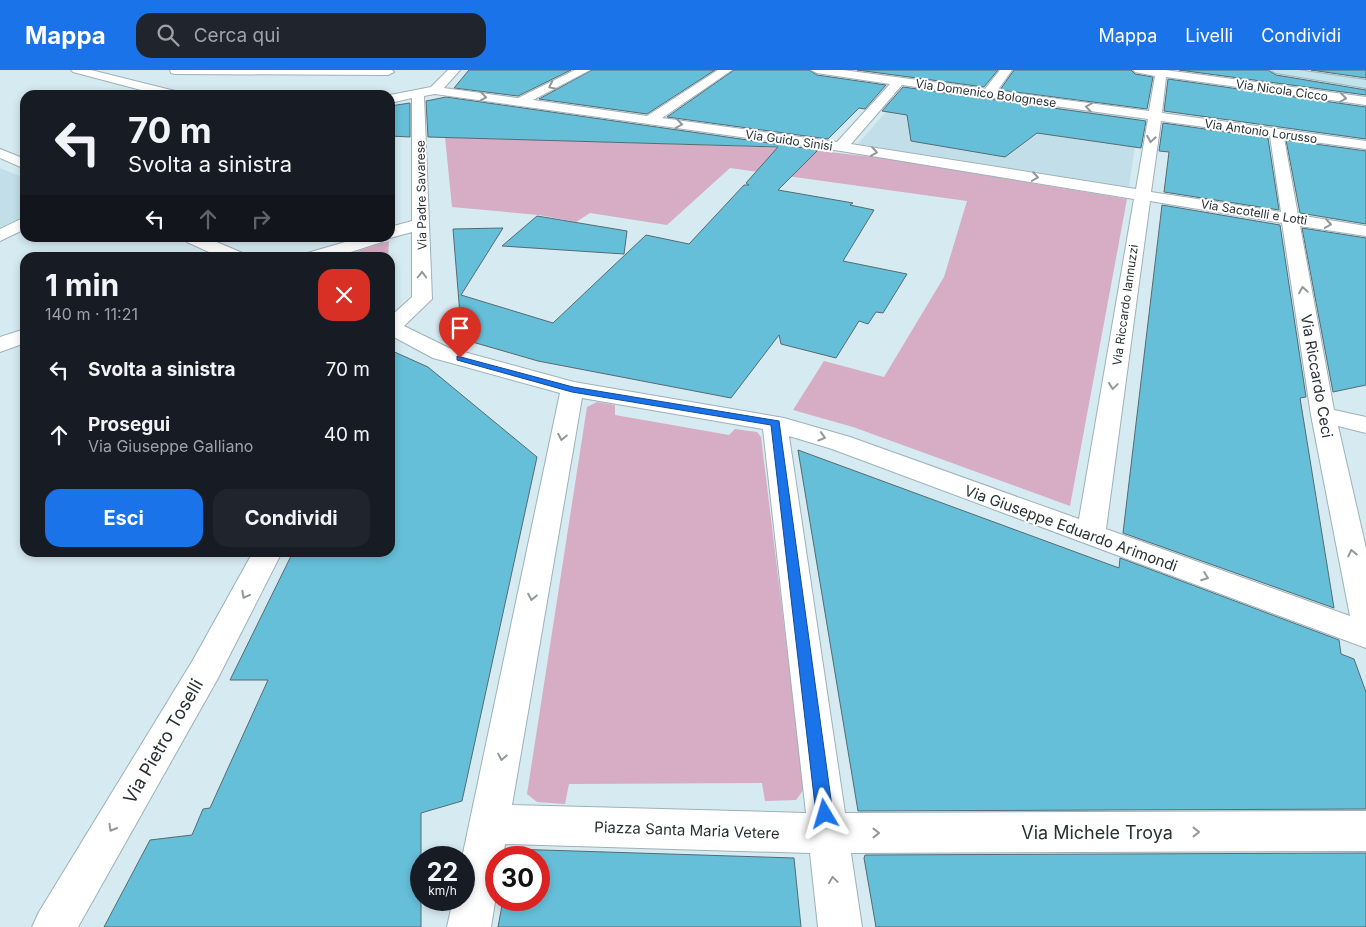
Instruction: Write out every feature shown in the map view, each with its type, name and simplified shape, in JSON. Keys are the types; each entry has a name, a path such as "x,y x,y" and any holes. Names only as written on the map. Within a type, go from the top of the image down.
{"main road":[{"path":"1276,70 1366,82"},
{"path":"1299,70 1366,82"}],"street":[{"path":"77,70 155,90"},
{"path":"395,98 435,90 454,70"},
{"path":"519,102 584,70"},
{"path":"650,120 726,70"},
{"name":"Via Domenico Bolognese","path":"817,70 859,73 898,81 1155,116"},
{"path":"989,94 1006,70"},
{"name":"Via Nicola Cicco","path":"1139,70 1366,101"},
{"path":"175,71 391,77 418,93"},
{"name":"Via Riccardo Iannuzzi","path":"1091,536 1161,74"},
{"path":"841,147 898,81"},
{"name":"Via Guido Sinisi","path":"435,90 841,147 1142,194"},
{"name":"Via Padre Savarese","path":"395,323 422,298 418,93"},
{"name":"Via Antonio Lorusso","path":"1155,116 1366,145"},
{"name":"Via Riccardo Ceci","path":"1276,133 1323,414 1366,618"},
{"path":"0,153 20,162"},
{"name":"Via Sacotelli e Lotti","path":"1142,194 1366,231"},
{"path":"395,231 422,223"},
{"path":"0,236 20,225"},
{"path":"200,242 219,252"},
{"path":"330,252 363,242"},
{"path":"395,330 441,353 572,389 775,423 840,927"},
{"path":"0,345 20,336"},
{"path":"469,927 572,389"},
{"path":"1323,414 1366,425"},
{"name":"Via Giuseppe Eduardo Arimondi","path":"775,423 841,444 1366,635"},
{"name":"Via Pietro Toselli","path":"54,927 205,670 265,557"},
{"name":"Piazza Santa Maria Vetere","path":"489,824 827,834"},
{"name":"Via Michele Troya","path":"827,834 1366,831"}],"shaded area":[{"path":"917,89 1139,118 1129,187 858,144 904,91 913,92"},
{"path":"445,137 793,148 882,158 1127,199 1070,506 853,427 793,410 824,361 884,377 944,277 967,201 730,168 667,225 590,213 576,222 539,215 452,207"},
{"path":"0,168 20,176 20,218 0,228"},
{"path":"386,242 389,242 388,252 355,252"},
{"path":"597,402 615,405 615,415 729,435 735,429 757,432 761,437 804,789 796,800 765,801 762,783 569,784 565,804 537,802 527,794 587,407"}],"building":[{"path":"469,70 571,70 518,96 454,88"},
{"path":"592,70 715,70 647,114 539,99"},
{"path":"734,70 809,70 817,75 886,85 865,109 859,108 828,139 667,117"},
{"path":"857,70 998,70 984,87"},
{"path":"1014,70 1131,70 1135,74 1153,77 1147,109 1000,90"},
{"path":"1179,70 1268,70 1276,75 1366,90 1366,95"},
{"path":"1311,70 1366,70 1366,78"},
{"path":"1168,79 1366,107 1366,139 1164,111"},
{"path":"903,87 1146,121 1141,148 1037,133 1005,157 911,141 907,115 882,111"},
{"path":"446,97 818,150 778,190 853,203 850,205 874,210 843,261 907,274 883,313 876,312 868,324 859,321 836,358 781,344 779,335 731,398 538,361 462,339 453,229 503,228 461,295 553,323 646,235 689,244 744,185 749,185 746,183 778,147 428,137 426,101"},
{"path":"410,103 410,137 395,136 395,105"},
{"path":"1163,123 1268,138 1279,210 1164,192 1169,152 1159,151"},
{"path":"1286,140 1366,151 1366,224 1300,213"},
{"path":"1162,205 1280,225 1306,397 1300,398 1334,608 1123,533"},
{"path":"537,216 627,231 624,254 502,246"},
{"path":"1302,228 1366,238 1366,385 1333,392"},
{"path":"395,352 428,367 537,457 462,801 421,813 421,846 410,846 410,911 421,911 421,927 104,927 150,840 192,835 203,809 210,808 268,680 230,680 291,557 395,557"},
{"path":"798,450 1119,568 1120,558 1339,640 1341,654 1354,659 1366,692 1366,809 858,811"},
{"path":"550,850 794,858 801,927 498,927 501,911 550,911"},
{"path":"1366,853 1366,927 876,927 864,858 865,855"}],"route":[{"path":"460,358 572,389 775,423 825,814"}]}
